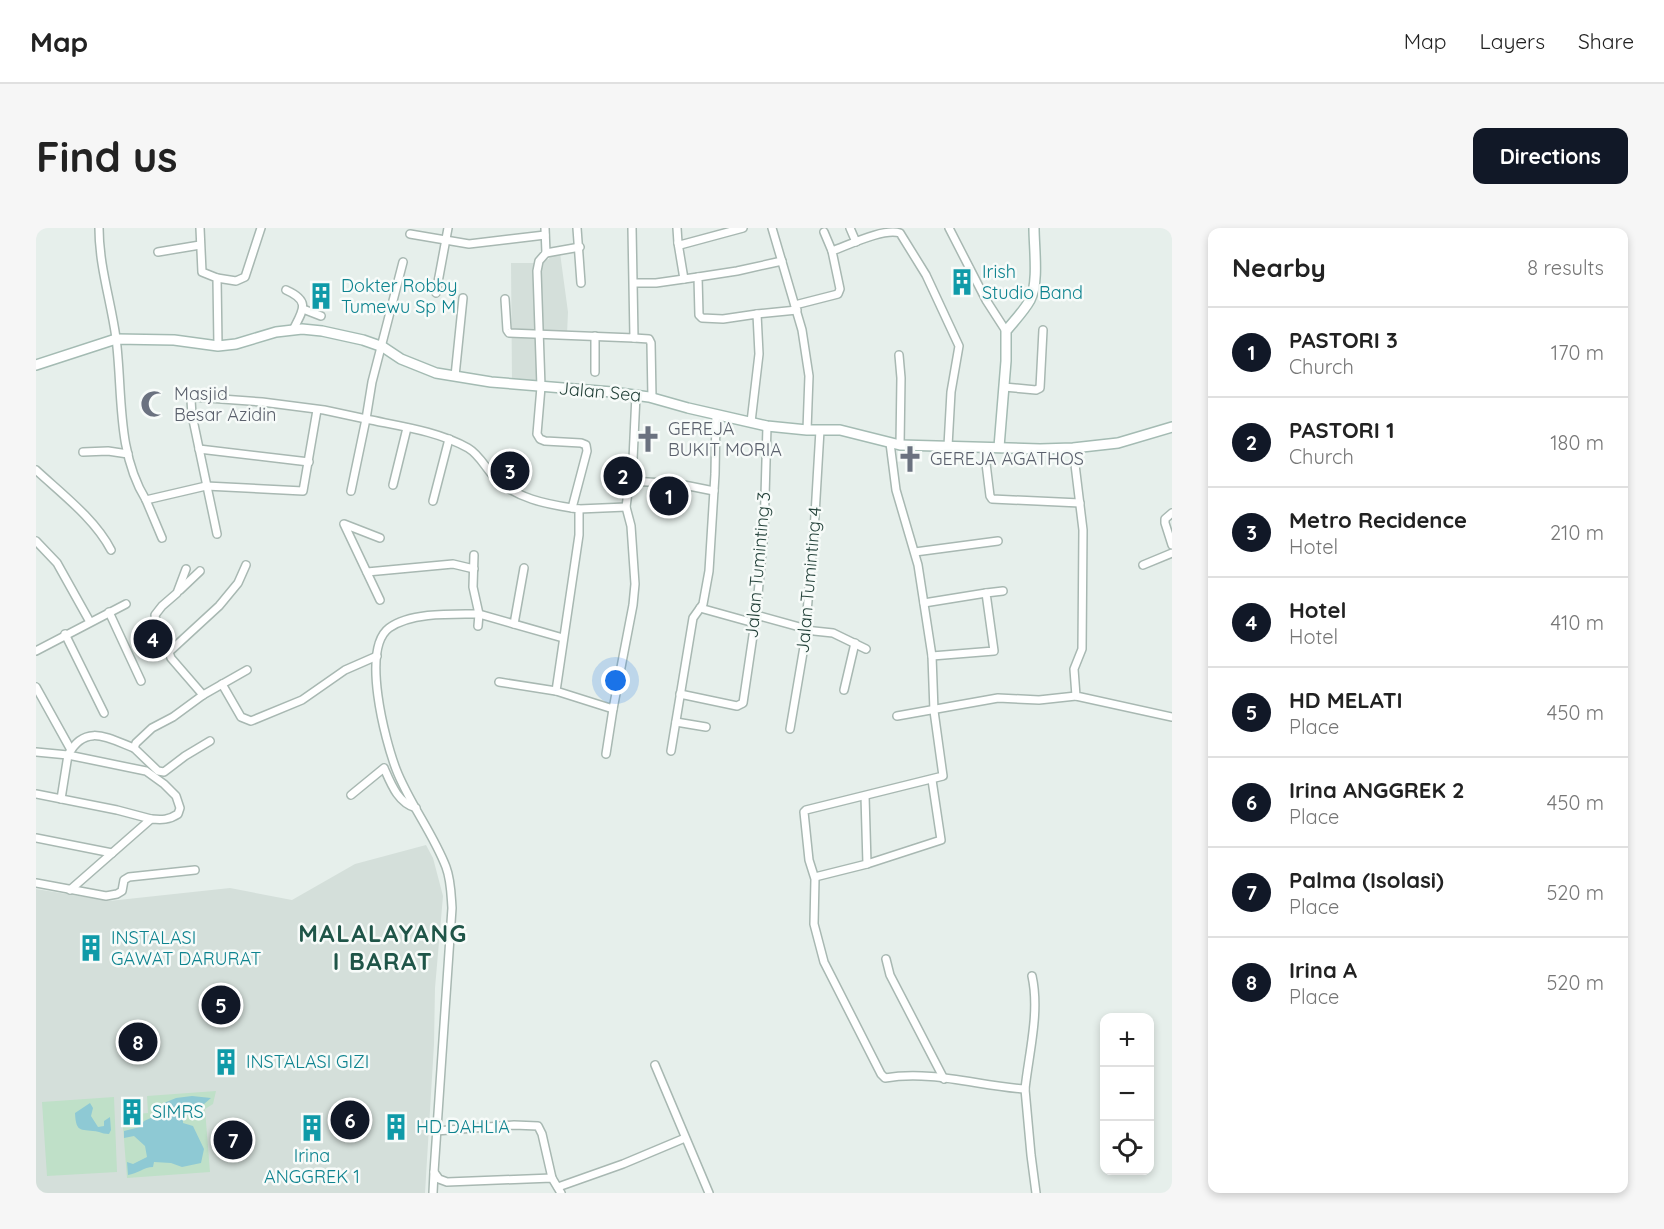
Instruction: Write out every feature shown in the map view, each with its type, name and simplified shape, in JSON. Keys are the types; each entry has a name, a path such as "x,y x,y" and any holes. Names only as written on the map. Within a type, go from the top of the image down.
{"main road":[{"path":"999,447 1004,387 1005,331 1033,295 1035,285 1034,228"},
{"name":"Jalan Sea","path":"36,365 116,339 174,340 218,346 236,344 276,332 322,330 383,346 422,369 454,376 542,387 636,395 767,426 807,430 831,429 856,433 895,444 1073,448 1118,443 1172,427"}],"street":[{"path":"99,228 103,276 116,339 120,400 128,454 137,486 146,500 162,538"},
{"path":"200,228 202,272 217,278 236,281 245,277 261,228"},
{"path":"436,293 448,228"},
{"path":"577,228 581,283"},
{"path":"632,228 634,338"},
{"path":"677,228 684,279"},
{"path":"678,243 681,245 742,228"},
{"path":"772,228 802,330 808,376 807,430"},
{"path":"850,228 856,242"},
{"path":"949,228 986,300 1005,331"},
{"path":"832,251 894,231 900,233 917,258 958,339 959,346 951,392 948,446"},
{"path":"410,234 469,244 545,232 546,253 538,264 542,387 537,434 540,439 581,443 586,447 576,509 577,552 556,691"},
{"path":"698,277 699,315 702,318 723,319 796,308 838,294 840,289 832,251 825,232"},
{"path":"158,252 200,245"},
{"path":"546,253 579,247"},
{"path":"634,283 656,283 737,272 782,261"},
{"path":"351,491 372,382 404,262"},
{"path":"217,278 218,346"},
{"path":"286,290 301,298 303,309 293,330"},
{"path":"454,376 463,298"},
{"path":"505,299 508,333 649,339 652,398"},
{"path":"303,309 321,316"},
{"path":"751,422 759,354 757,314"},
{"path":"1004,387 1036,390 1040,388 1043,330"},
{"path":"595,336 595,372"},
{"path":"899,355 901,386 893,476 915,552 924,603 932,656 934,711 943,776 804,812 808,860 815,878 814,924 824,962 885,1078 922,1075 1025,1089"},
{"path":"606,754 635,584 630,523 626,507 628,492 633,481 636,395"},
{"path":"217,534 190,403 194,397 262,402 317,410 407,428 449,439 474,452 504,485 528,498 576,509 626,507"},
{"path":"146,500 206,486 303,491 317,410"},
{"path":"672,751 693,618 704,599 709,571 716,414"},
{"name":"Jalan Tuminting 3","path":"680,694 737,706 743,704 764,532 767,426"},
{"path":"393,485 407,428"},
{"name":"Jalan Tuminting 4","path":"790,729 807,629 820,430"},
{"path":"433,501 449,439"},
{"path":"984,447 992,499 1080,503"},
{"path":"1073,448 1083,530 1082,649 1074,669 1076,696"},
{"path":"199,449 309,462"},
{"path":"83,452 108,451 128,454"},
{"path":"36,470 89,521 106,540 111,550"},
{"path":"633,481 679,484 714,491"},
{"path":"1172,513 1165,519 1172,545"},
{"path":"380,537 344,524 380,600"},
{"path":"36,541 57,563 90,622"},
{"path":"915,552 998,542"},
{"path":"1143,565 1172,553"},
{"path":"474,555 478,626"},
{"path":"367,572 453,564 474,568"},
{"path":"203,695 171,658 169,652 219,606 238,582 246,565"},
{"path":"514,624 524,568"},
{"path":"177,593 186,569"},
{"path":"173,647 156,621 155,615 200,571"},
{"path":"924,603 1004,591"},
{"path":"932,656 994,651 986,593"},
{"path":"36,651 126,604"},
{"path":"700,608 833,633 866,649"},
{"path":"109,612 141,681"},
{"path":"433,1193 452,908 451,892 447,869 395,768 378,691 376,656 379,642 389,628 397,623 420,617 479,614 563,638"},
{"path":"65,634 104,713"},
{"path":"844,690 855,643"},
{"path":"222,684 241,717 251,721 302,700 345,670 376,656"},
{"path":"134,748 136,743 152,728 247,670"},
{"path":"499,682 556,691 613,709"},
{"path":"36,687 69,753 61,799"},
{"path":"897,716 998,698 1039,700 1076,696 1172,717"},
{"path":"676,722 706,727"},
{"path":"69,753 92,734 134,748 158,771 164,772 210,741"},
{"path":"36,752 69,753 146,771 172,791 180,808 178,814 173,818 161,820 36,794"},
{"path":"351,795 384,768 398,796 406,805 416,808"},
{"path":"815,878 941,840 932,780"},
{"path":"865,796 867,864"},
{"path":"70,890 151,819"},
{"path":"36,838 112,853"},
{"path":"36,883 112,896 122,891 124,880 129,877 195,870"},
{"path":"886,959 894,984 944,1079"},
{"path":"1032,976 1035,1009 1025,1089 1036,1193"},
{"path":"655,1065 709,1193"},
{"path":"436,1131 514,1125 538,1126 552,1178 559,1190 686,1138"},
{"path":"434,1172 439,1179 447,1182 552,1178"}],"shaded area":[{"path":"560,253 568,312 567,334 540,333 542,386 512,381 511,263 534,263 549,259 550,254"},
{"path":"426,845 433,858 443,896 435,988 425,1193 36,1193 36,889 109,901 230,888 292,900 355,864"}],"green space":[{"path":"216,1091 213,1104 205,1109 210,1172 127,1178 123,1127 137,1126 137,1114 148,1113 147,1096"},
{"path":"114,1097 117,1172 47,1176 42,1102"}],"water":[{"path":"192,1096 211,1098 197,1110 183,1113 183,1123 193,1126 204,1149 201,1163 182,1167 171,1163 154,1162 153,1167 128,1175 127,1162 133,1164 147,1157 145,1146 134,1136 124,1138 124,1131 140,1127 144,1121 153,1117 164,1103 176,1098"},
{"path":"90,1103 93,1108 91,1116 98,1127 104,1126 104,1121 110,1117 109,1134 84,1130 77,1125 75,1113"}],"place":[{"name":"Irish Studio Band","path":"962,282"},
{"name":"Dokter Robby Tumewu Sp M","path":"321,296"},
{"name":"Masjid Besar Azidin","path":"154,404"},
{"name":"GEREJA BUKIT MORIA","path":"648,439"},
{"name":"GEREJA AGATHOS","path":"910,459"},
{"name":"Metro Recidence","path":"510,471"},
{"name":"PASTORI 1","path":"623,476"},
{"name":"PASTORI 3","path":"669,496"},
{"name":"Hotel","path":"153,639"},
{"name":"INSTALASI GAWAT DARURAT","path":"91,948"},
{"name":"HD MELATI","path":"221,1005"},
{"name":"Irina A","path":"138,1042"},
{"name":"INSTALASI GIZI","path":"226,1062"},
{"name":"SIMRS","path":"132,1112"},
{"name":"Irina ANGGREK 2","path":"350,1120"},
{"name":"HD DAHLIA","path":"396,1127"},
{"name":"Irina ANGGREK 1","path":"312,1128"},
{"name":"Palma (Isolasi)","path":"233,1140"}],"district":[{"name":"MALALAYANG I BARAT","path":"383,948"}]}
